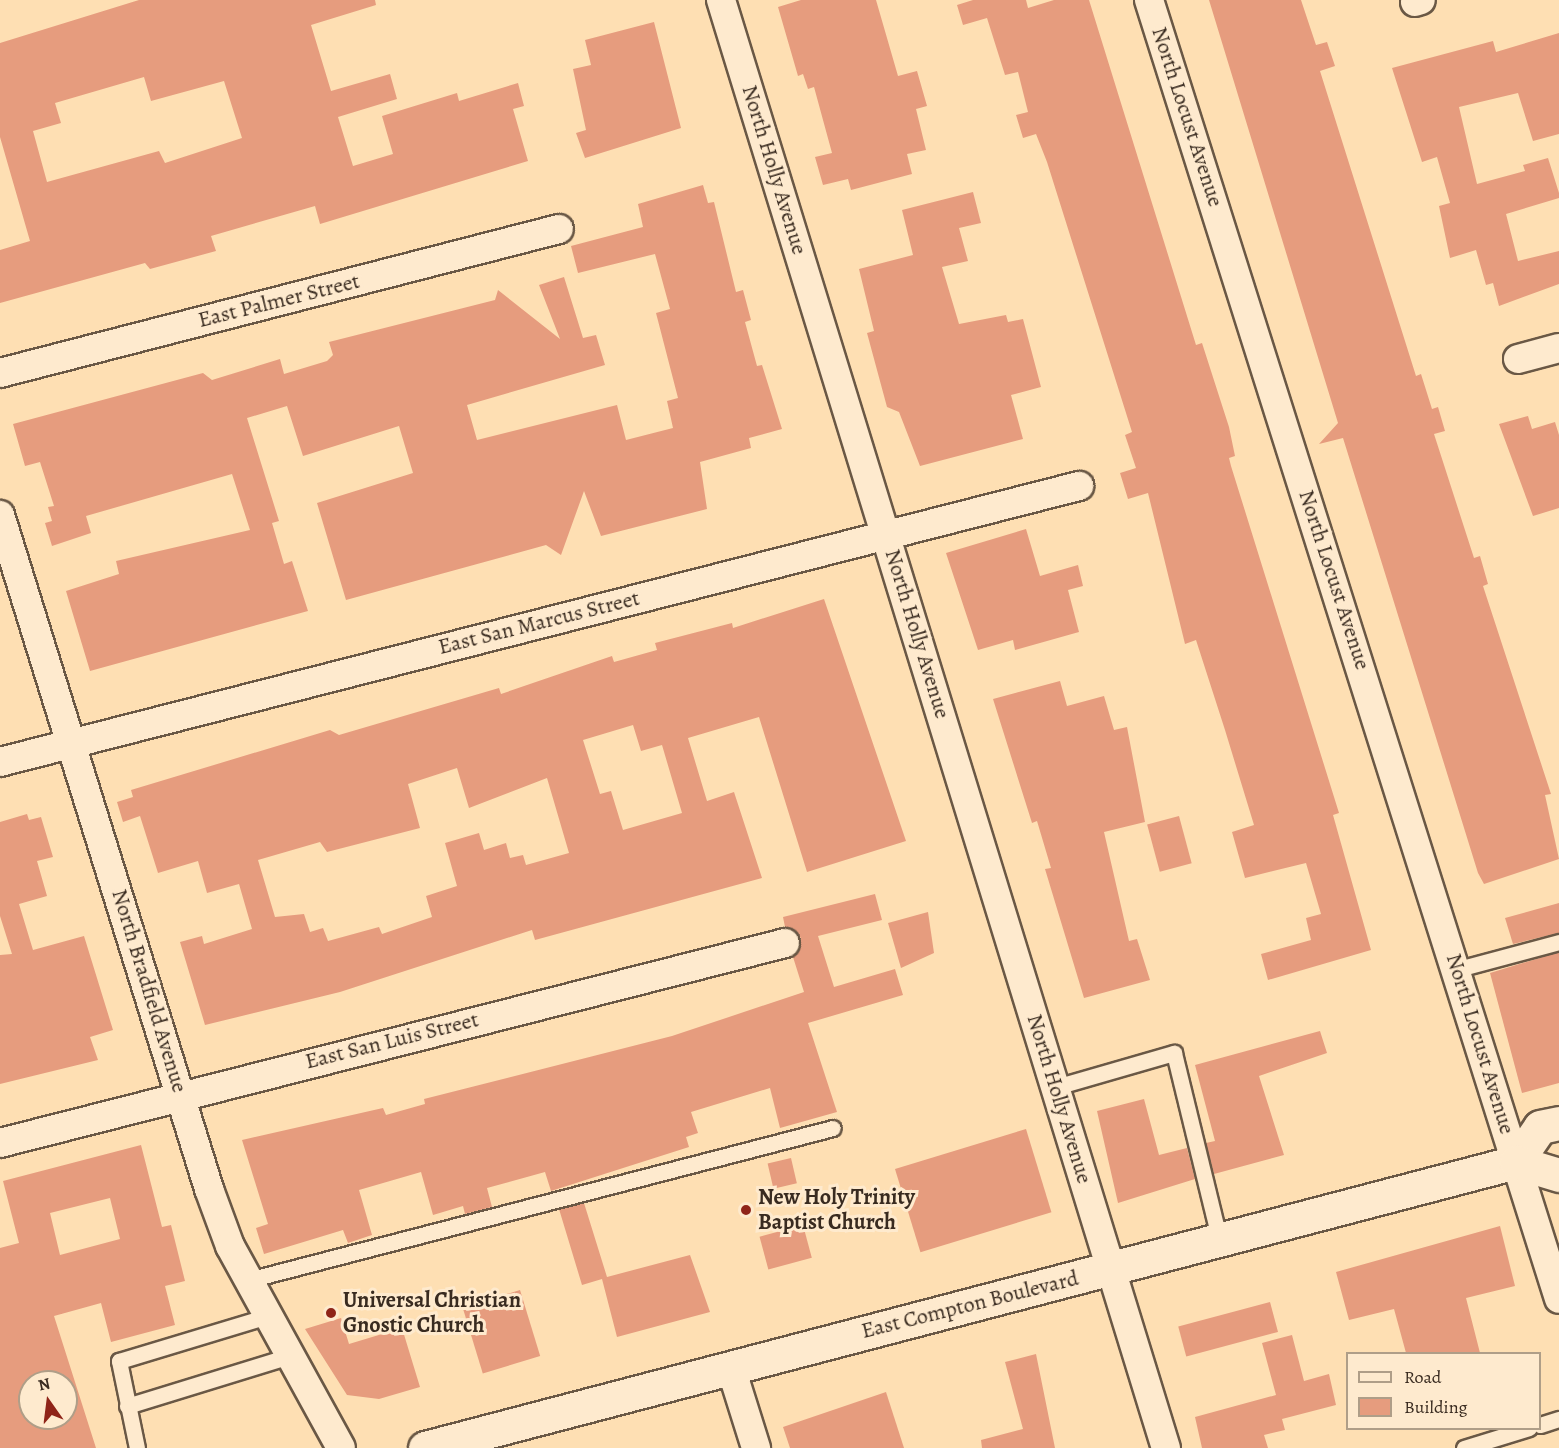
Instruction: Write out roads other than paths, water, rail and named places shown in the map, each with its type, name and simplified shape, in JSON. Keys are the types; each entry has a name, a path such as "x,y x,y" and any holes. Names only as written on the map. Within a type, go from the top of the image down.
{"main road":[{"path":"1559,1123 1540,1127 1516,1162 1559,1175"},
{"name":"East Compton Boulevard","path":"425,1448 1516,1162"}],"street":[{"name":"North Holly Avenue","path":"721,0 887,534 1166,1448"},
{"name":"North Locust Avenue","path":"1149,0 1458,969 1559,1299"},
{"name":"East Palmer Street","path":"0,373 559,229"},
{"path":"1518,359 1559,348"},
{"name":"East San Marcus Street","path":"0,762 1079,486"},
{"name":"North Bradfield Avenue","path":"0,515 212,1198 249,1280 341,1448"},
{"name":"East San Luis Street","path":"0,1143 181,1094 785,943"},
{"path":"731,1368 756,1448"}],"lane":[{"path":"1458,969 1559,942"},
{"path":"1056,1087 1174,1053 1220,1241"},
{"path":"249,1280 833,1128"},
{"path":"137,1448 118,1368 127,1355 268,1316"},
{"path":"127,1406 290,1356"},
{"path":"1541,1424 1559,1419"},
{"path":"1464,1448 1522,1430"}],"place":[{"name":"New Holy Trinity Baptist Church","path":"746,1210"},
{"name":"Universal Christian Gnostic Church","path":"331,1313"}]}
